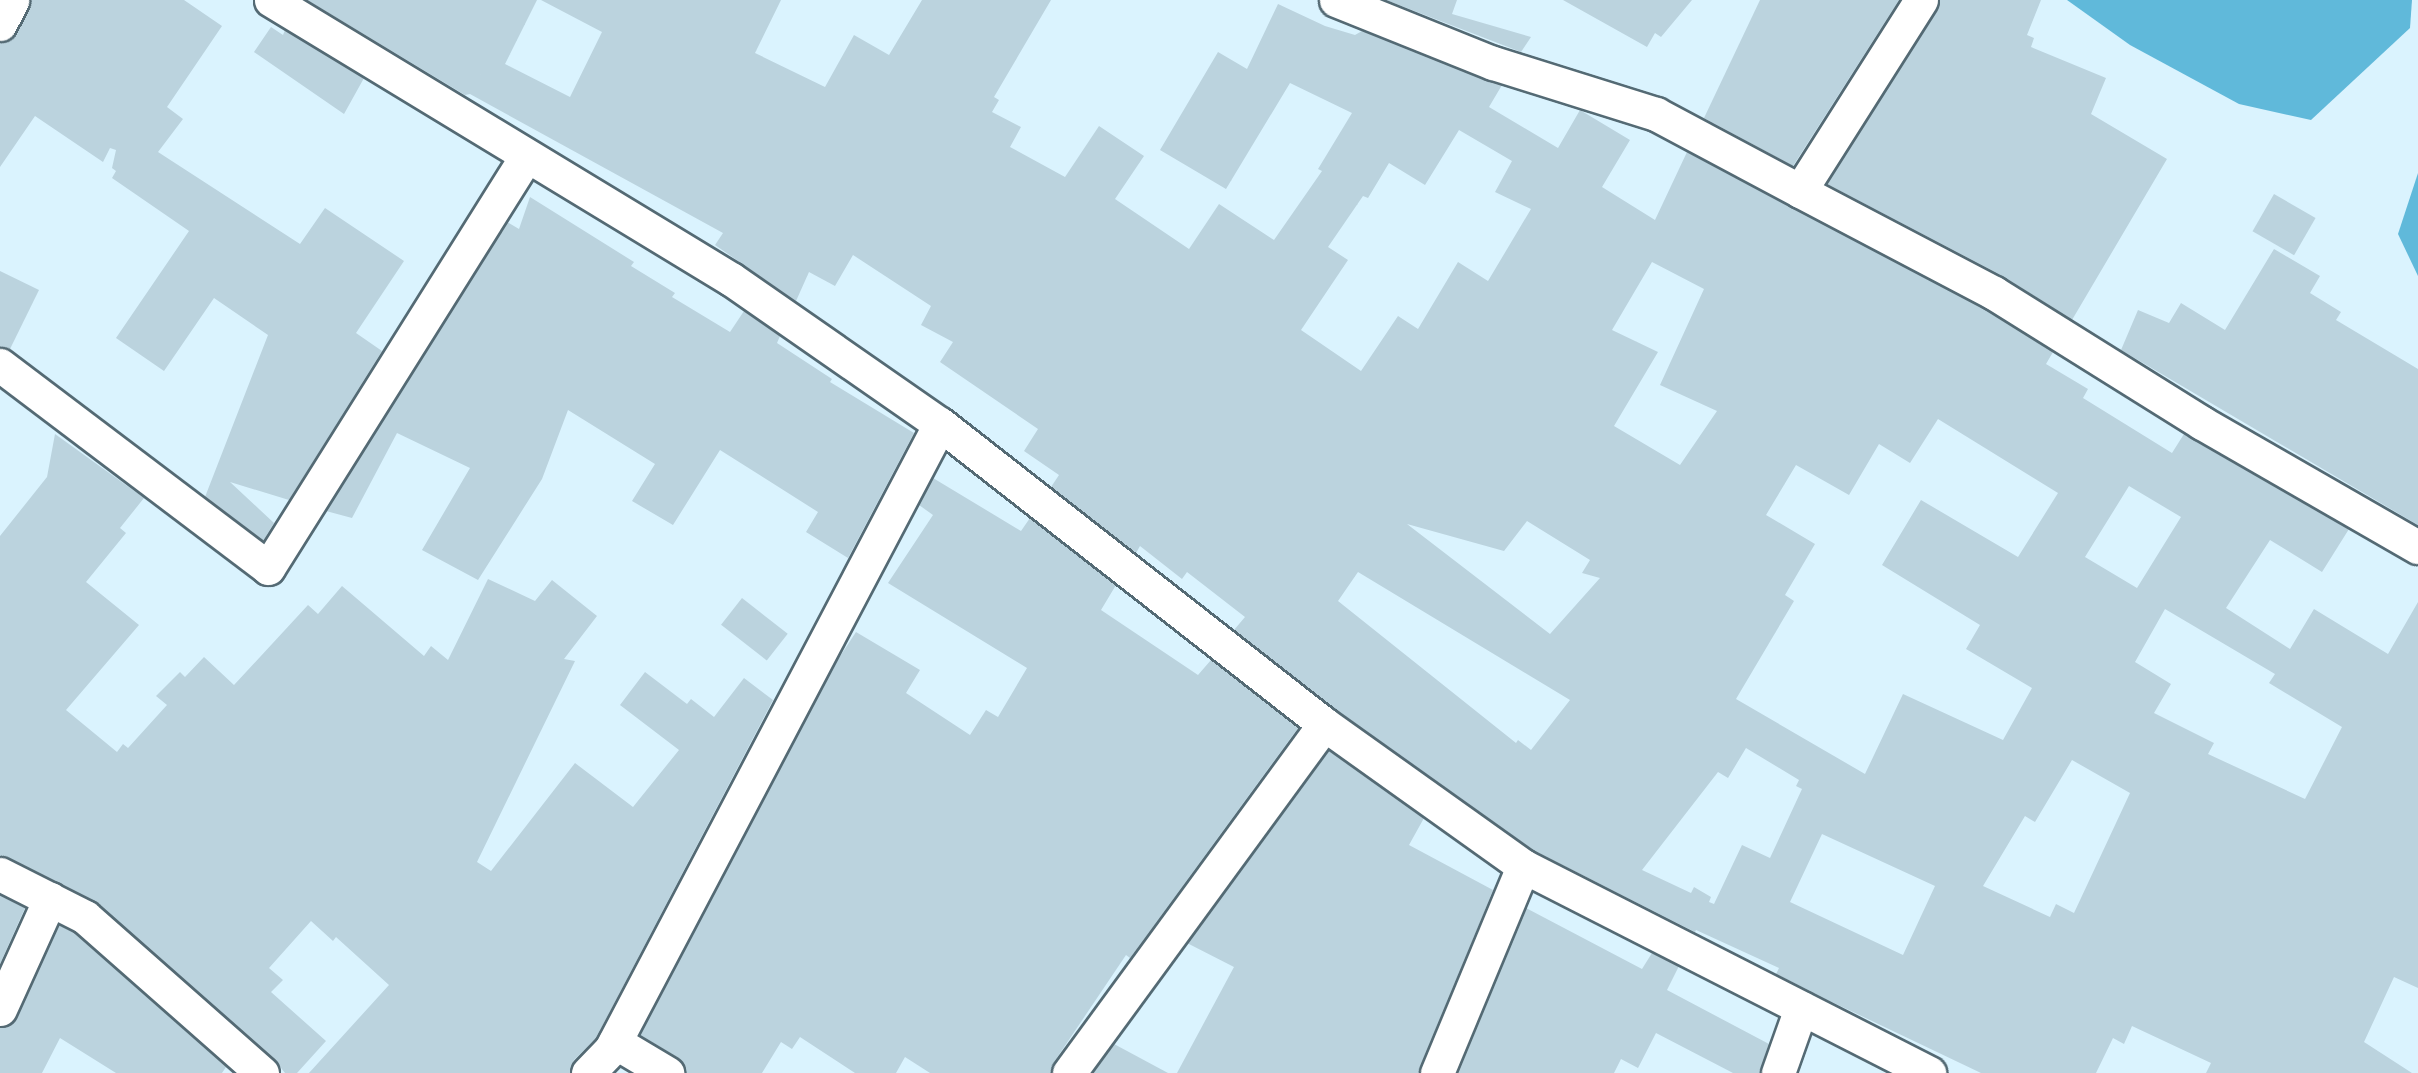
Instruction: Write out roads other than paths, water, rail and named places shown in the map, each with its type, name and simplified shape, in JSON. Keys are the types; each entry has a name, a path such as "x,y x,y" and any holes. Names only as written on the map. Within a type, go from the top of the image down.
{"street":[{"path":"0,24 12,0"},
{"path":"271,0 526,157 731,279 940,424 1324,724 1523,866 1929,1073"},
{"path":"1336,0 1493,63 1656,114 1994,293 2202,423 2418,547"},
{"path":"1800,191 1921,0"},
{"path":"0,365 268,568 526,157"},
{"path":"588,1073 615,1042 940,424"},
{"path":"1069,1073 1324,724"},
{"path":"1437,1073 1523,866"},
{"path":"0,874 86,917 262,1073"},
{"path":"0,1008 50,899"},
{"path":"1778,1073 1801,1008"},
{"path":"615,1042 667,1073"}],"water":[{"path":"2067,0 2412,0 2410,28 2311,120 2239,104 2130,45"},
{"path":"2418,173 2418,276 2398,234"}]}
